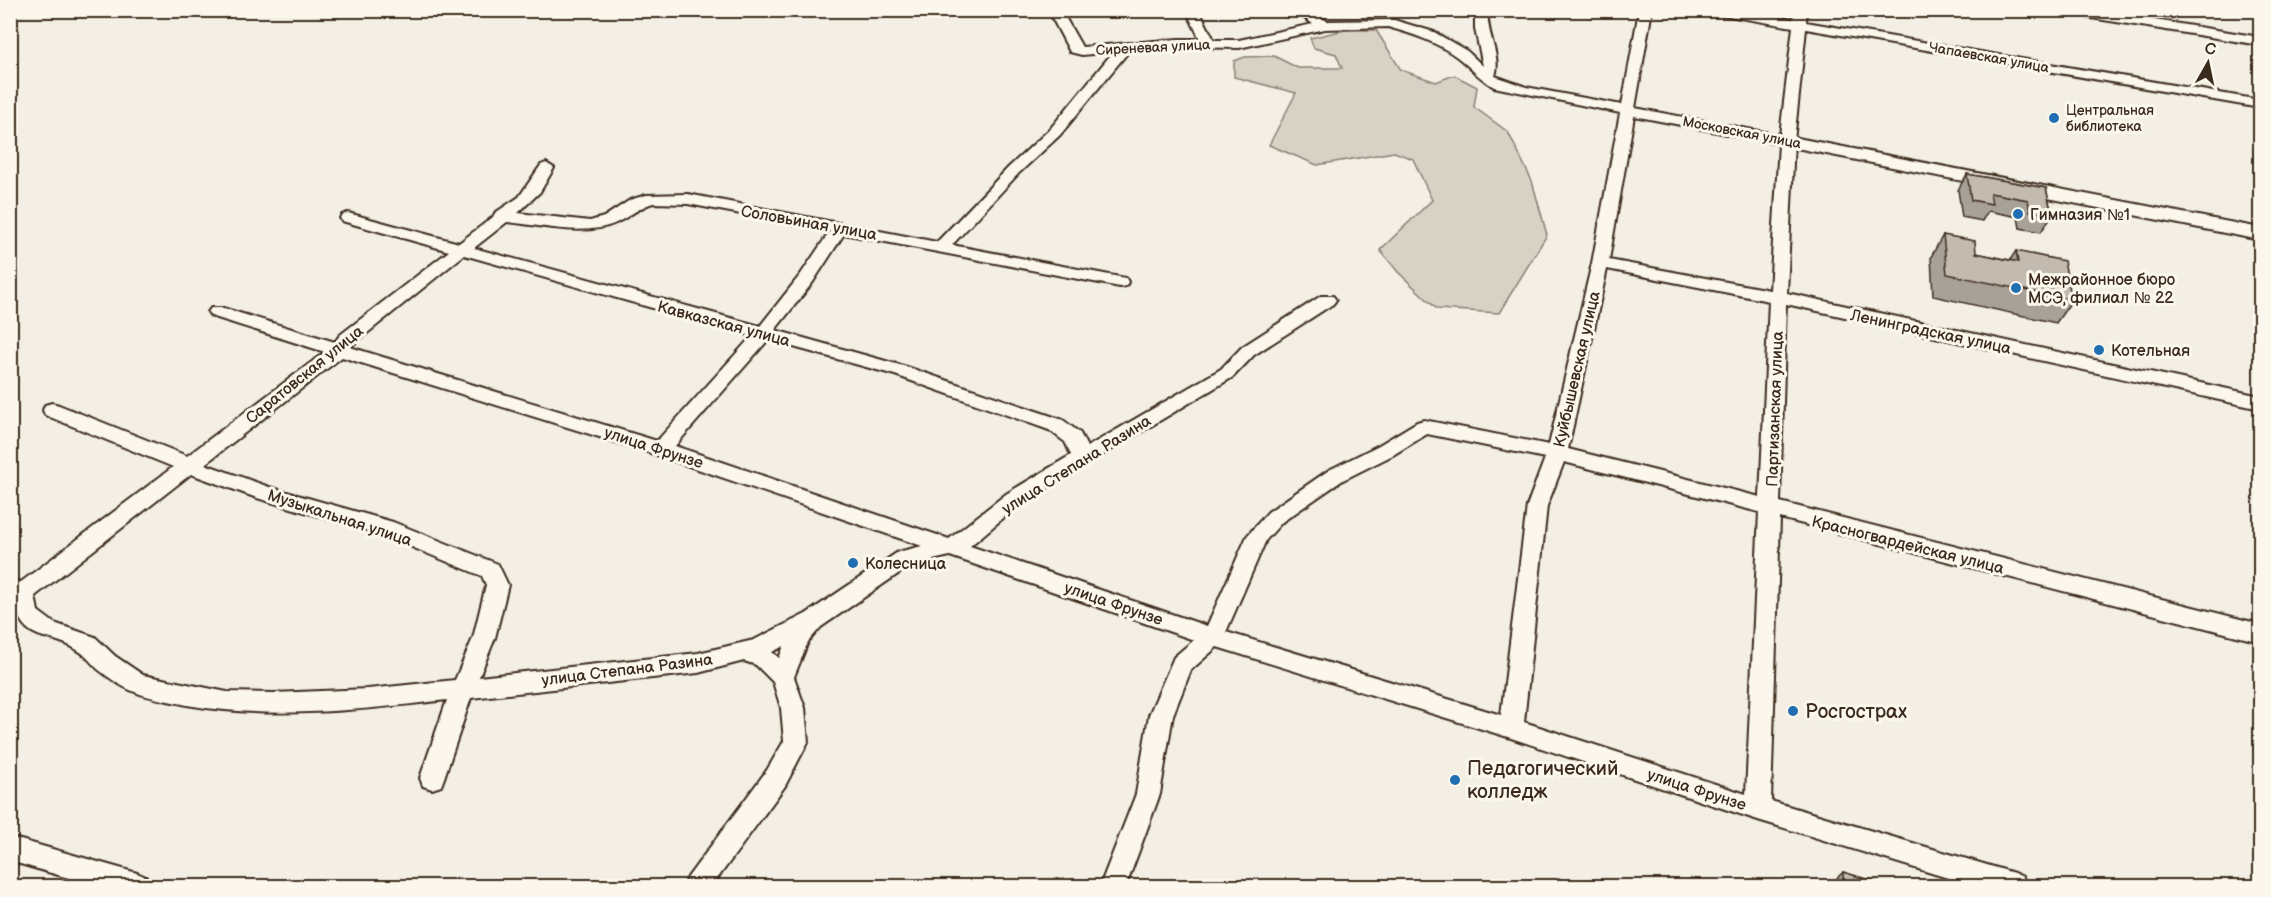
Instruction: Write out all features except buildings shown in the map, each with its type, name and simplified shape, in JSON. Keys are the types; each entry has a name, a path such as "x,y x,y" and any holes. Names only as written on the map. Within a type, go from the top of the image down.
{"main road":[{"name":"Московская улица","path":"1787,141 2260,234"}],"street":[{"name":"Сиреневая улица","path":"1054,10 1074,49 1082,51 1209,43 1239,44"},
{"path":"1192,10 1209,43"},
{"path":"1299,10 1324,25"},
{"path":"1482,10 1483,44 1492,64 1492,71 1488,78"},
{"name":"Куйбышевская улица","path":"1511,728 1537,506 1557,453 1600,263 1646,10"},
{"name":"Чапаевская улица","path":"1717,10 1800,17 2260,104"},
{"path":"2066,10 2260,41"},
{"name":"Партизанская улица","path":"1758,809 1778,297 1787,141 1800,17"},
{"name":"Московская улица","path":"1239,44 1324,25 1389,24 1429,35 1462,54 1488,78 1526,92 1787,141"},
{"path":"942,246 1014,170 1055,132 1125,47"},
{"name":"Саратовская улица","path":"17,590 192,465 339,350 346,339 501,216 525,200 546,168"},
{"name":"Соловьиная улица","path":"501,216 591,226 609,220 636,203 652,198 671,197 942,246 1120,282"},
{"name":"Кавказская улица","path":"348,218 902,371 1056,424 1073,438 1082,457"},
{"path":"661,449 763,334 807,278 840,228"},
{"name":"Ленинградская улица","path":"1600,263 1778,297 2260,402"},
{"name":"улица Степана Разина","path":"17,590 28,616 46,629 87,644 107,663 137,683 227,702 274,703 368,699 698,663 759,648 814,620 905,558 954,547 1013,499 1227,373 1248,351 1327,300"},
{"name":"улица Фрунзе","path":"217,312 661,449 1213,637 1511,728 1758,809 2014,886"},
{"name":"Музыкальная улица","path":"52,410 264,493 386,528 490,570 497,585 484,638 463,687 432,778"},
{"name":"Красногвардейская улица","path":"1213,637 1257,536 1275,517 1336,475 1386,450 1424,427 1557,453 2260,633"},
{"path":"783,677 799,637 814,620"},
{"path":"1113,886 1148,794 1161,714 1182,664 1213,637"},
{"path":"697,886 776,778 796,742 793,708 783,677 764,658 745,652"},
{"path":"10,849 137,886"}],"shaded area":[{"path":"1345,30 1376,30 1401,70 1436,82 1454,75 1477,87 1474,107 1508,132 1532,181 1547,235 1499,313 1437,309 1398,272 1380,250 1432,200 1413,159 1394,152 1317,165 1269,145 1296,93 1234,77 1234,61 1245,57 1274,56 1298,68 1342,68 1336,54 1314,48 1310,38"}],"place":[{"name":"Центральная библиотека","path":"2054,118"},
{"name":"Гимназия №1","path":"2018,214"},
{"name":"Межрайонное бюро МСЭ, филиал № 22","path":"2016,288"},
{"name":"Котельная","path":"2099,350"},
{"name":"Колесница","path":"853,563"},
{"name":"Росгострах","path":"1793,711"},
{"name":"Педагогический колледж","path":"1455,780"}]}
